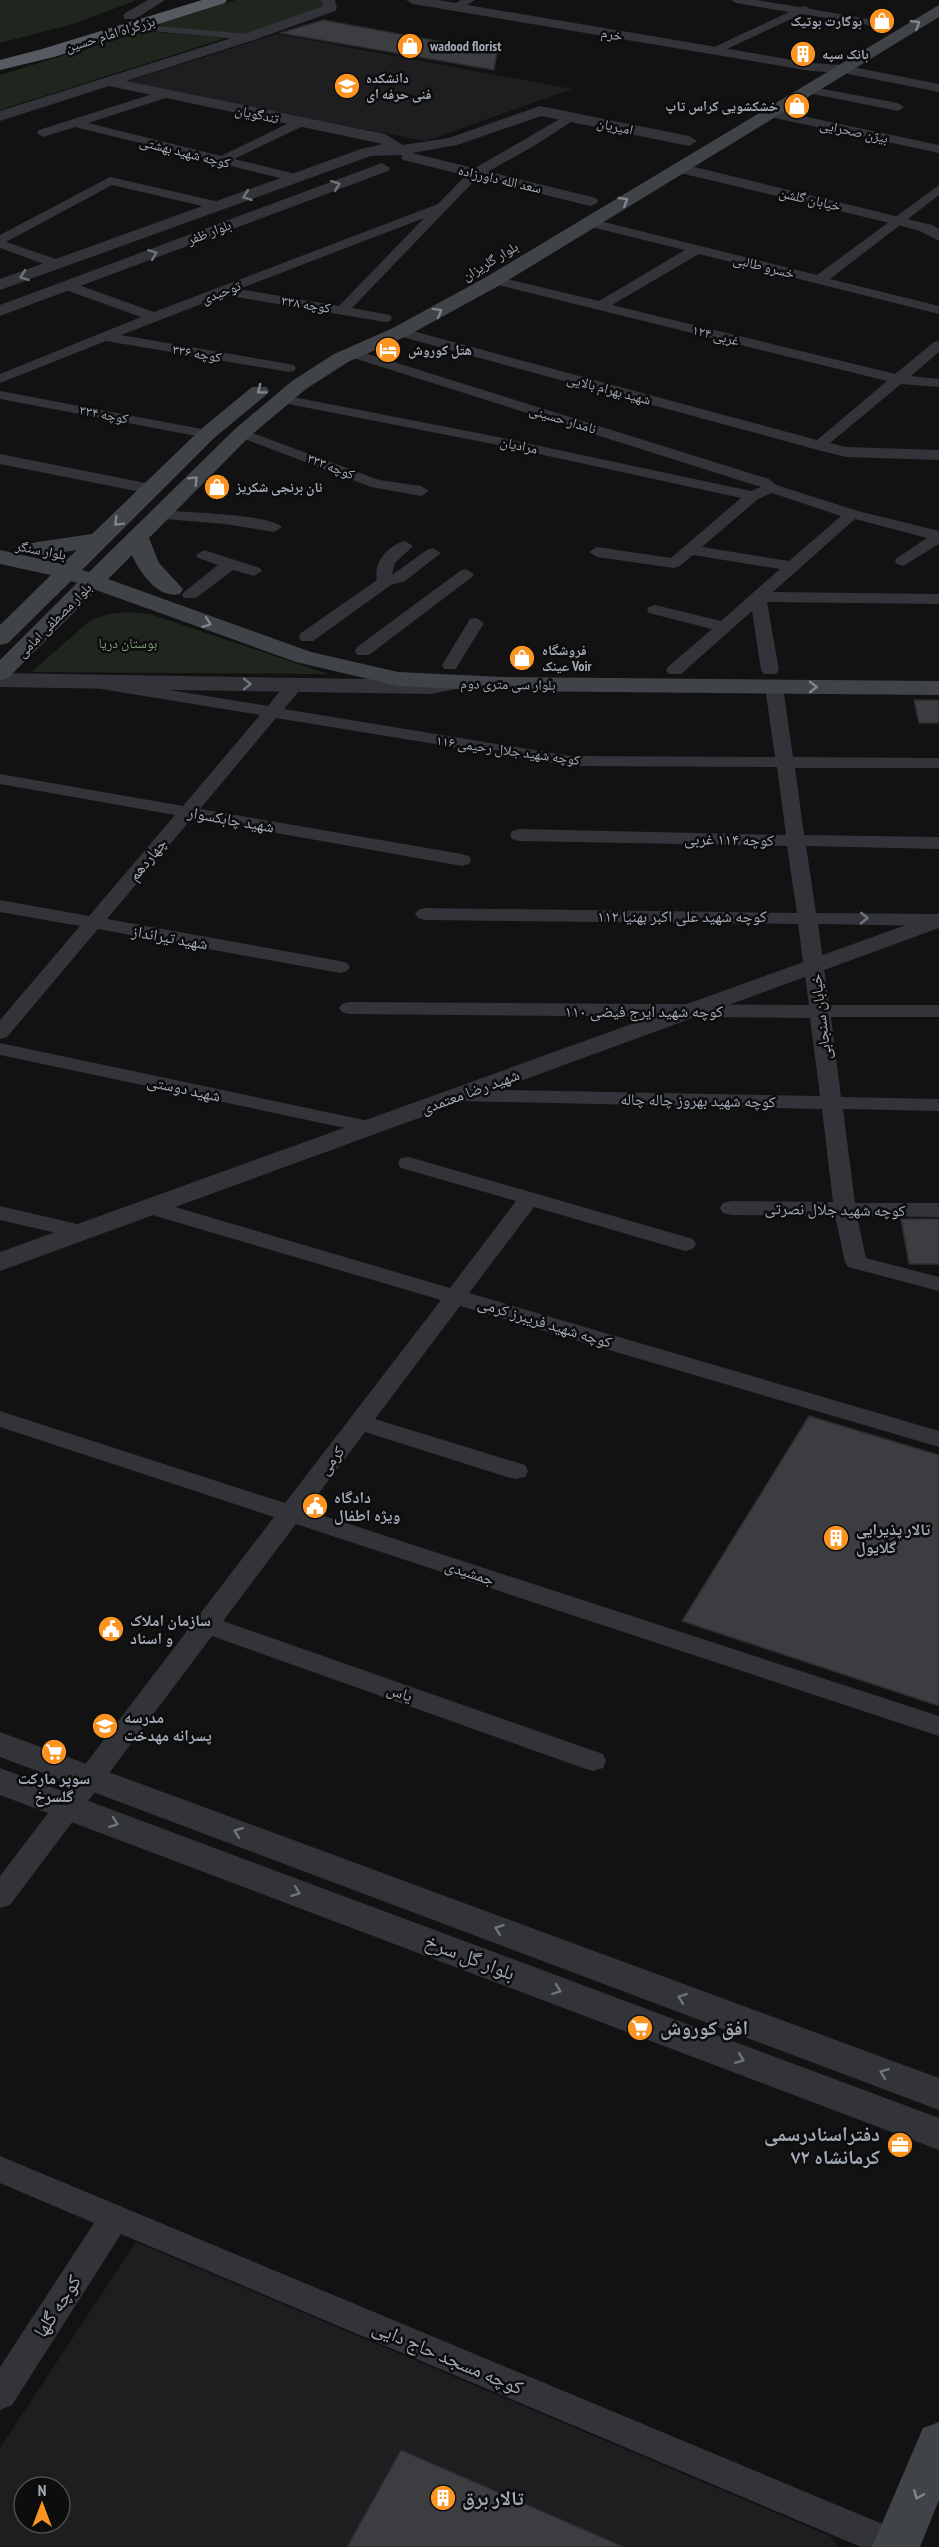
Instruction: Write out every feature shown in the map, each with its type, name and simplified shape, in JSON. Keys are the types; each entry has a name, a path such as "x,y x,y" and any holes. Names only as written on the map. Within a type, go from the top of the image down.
{"highway":[{"name":"بزرگراه امام حسین","path":"0,65 48,53 181,0"},
{"name":"بزرگراه امام حسین","path":"0,53 219,0"}],"main road":[{"path":"570,213 811,67 927,0"},
{"name":"بلوار گلریزان","path":"100,574 242,433 331,363 400,332 495,280 939,10"},
{"name":"بلوار گلریزان","path":"74,565 207,434 301,361 422,300 462,277"},
{"path":"53,620 100,604 143,604 175,597 143,559 137,536"},
{"path":"37,549 100,540"},
{"name":"بلوار سنگر","path":"0,542 37,549 74,565"},
{"path":"0,558 28,576 32,584 34,605"},
{"name":"بلوار سنگر","path":"0,558 74,565"},
{"name":"بلوار سی متری دوم","path":"74,565 307,637 422,663 452,674 772,678 939,671"},
{"name":"بلوار مصطفی امامی","path":"0,638 74,565"},
{"name":"بلوار مصطفی امامی","path":"0,673 100,574"},
{"name":"بلوار سی متری دوم","path":"175,597 333,665 398,679 548,669 675,670 939,688"},
{"path":"897,2546 939,2443"}],"street":[{"path":"131,21 158,0"},
{"path":"0,116 249,37 330,8 328,0"},
{"name":"خرم","path":"413,0 811,67 843,69 939,88"},
{"path":"456,7 470,0"},
{"path":"736,0 886,25"},
{"path":"714,51 822,0"},
{"path":"131,21 249,37"},
{"name":"تندگویان","path":"109,82 385,139 406,154"},
{"path":"807,90 898,107"},
{"path":"43,134 165,94"},
{"name":"امیریان","path":"540,111 689,141"},
{"name":"بلوار ظفر","path":"0,311 406,154 452,142 540,111"},
{"name":"بیژن صحرایی","path":"769,113 939,149"},
{"path":"343,310 474,174 530,143 570,117"},
{"name":"کوچه شهید بهشتی","path":"75,123 219,161 296,178"},
{"path":"219,161 299,123"},
{"name":"بلوار ظفر","path":"0,285 368,152 383,149 406,154"},
{"name":"سعد الله داورزاده","path":"406,154 474,174 590,201"},
{"name":"خیابان گلشن","path":"678,168 898,220 926,228 939,236"},
{"path":"0,242 110,181 219,206"},
{"path":"820,280 939,189"},
{"name":"توحیدی","path":"0,379 154,317 442,207"},
{"name":"خسرو طالبی","path":"588,222 939,310"},
{"path":"0,242 57,264"},
{"path":"599,307 697,249"},
{"path":"81,256 109,254 121,258 120,264 114,268"},
{"name":"۱۲۴ غربی","path":"495,280 897,379 939,383"},
{"path":"68,286 154,317"},
{"name":"کوچه ۳۳۸","path":"226,291 385,318"},
{"name":"شهید بهرام بالایی","path":"400,332 818,446 846,452 939,455"},
{"name":"کوچه ۳۳۶","path":"106,337 301,361"},
{"path":"818,446 939,345"},
{"name":"نامدار حسینی","path":"352,353 764,482 771,488 852,514 939,537"},
{"name":"کوچه ۳۳۴","path":"0,395 207,434"},
{"name":"مرادیان","path":"283,399 493,440 753,496"},
{"name":"کوچه ۳۳۳","path":"242,433 376,483 421,491"},
{"path":"0,459 151,489"},
{"path":"597,552 674,563 753,496 771,488"},
{"path":"675,670 790,566 852,514"},
{"path":"158,515 225,519 274,527"},
{"path":"903,561 939,537"},
{"path":"384,582 382,575 387,559 405,546"},
{"path":"688,550 790,566"},
{"path":"307,637 384,582 399,578 433,553"},
{"path":"204,555 254,571"},
{"path":"175,597 230,564"},
{"path":"363,651 466,574"},
{"path":"758,597 939,599"},
{"name":"خیابان سنجابی","path":"758,597 814,966 844,1209 856,1262 939,1284"},
{"path":"655,610 724,627"},
{"path":"0,680 431,687 452,674 476,623"},
{"name":"کوچه شهید جلال رحیمی ۱۱۶","path":"82,681 570,761 939,764"},
{"name":"چهاردهم","path":"0,1033 294,685"},
{"name":"شهید چابکسوار","path":"0,779 462,860"},
{"name":"کوچه ۱۱۴ غربی","path":"519,836 939,843"},
{"name":"شهید تیرانداز","path":"0,906 340,967"},
{"name":"کوچه شهید علی اکبر بهنیا ۱۱۲","path":"425,914 939,920"},
{"name":"شهید رضا معتمدی","path":"0,1262 939,920"},
{"name":"کوچه شهید ایرج فیضی ۱۱۰","path":"349,1008 688,1012 939,1011"},
{"name":"شهید دوستی","path":"0,1049 369,1127"},
{"name":"کوچه شهید بهروز چاله چاله","path":"458,1095 939,1105"},
{"path":"409,1164 685,1244"},
{"name":"کرمی","path":"0,1897 528,1200"},
{"name":"کوچه شهید فریبرز کرمی","path":"150,1207 456,1295 939,1439"},
{"name":"کوچه شهید جلال نصرتی","path":"731,1208 939,1210"},
{"path":"0,1213 82,1232"},
{"name":"جمشیدی","path":"0,1419 939,1726"},
{"path":"360,1422 516,1471"},
{"name":"یاس","path":"206,1624 593,1761"},
{"name":"بلوار گل سرخ","path":"0,1744 939,2094"},
{"name":"بلوار گل سرخ","path":"0,1781 939,2134"},
{"path":"525,1978 547,1947"},
{"name":"کوچه مسجد حاج دایی","path":"0,2169 897,2546"},
{"name":"کوچه گلها","path":"0,2395 115,2217"}],"shaded area":[{"name":"دانشکده فنی حرفه ای","path":"277,34 572,89 426,141 122,83"},
{"path":"136,2242 830,2536 839,2547 0,2547 0,2448"}],"green space":[{"path":"0,0 137,0 73,24 0,43"},
{"path":"236,0 322,0 325,9 246,34 165,29 158,24"},
{"path":"143,31 226,38 0,110 0,75"},
{"name":"بوستان دریا","path":"127,612 150,614 328,674 31,672 91,620 109,614"}],"building":[{"name":"wadood florist","path":"323,20 497,52 494,70 280,33"},
{"path":"914,700 939,700 939,723 919,723"},
{"path":"901,1219 939,1219 939,1264 909,1264"},
{"name":"تالار پذیرایی گلایول","path":"809,1416 939,1455 939,1706 682,1621"},
{"name":"تالار برق","path":"401,2450 624,2547 347,2547"}],"place":[{"name":"بوگارت بوتیک","path":"882,21"},
{"name":"wadood florist","path":"410,46"},
{"name":"بانک سپه","path":"803,54"},
{"name":"دانشکده فنی حرفه ای","path":"347,86"},
{"name":"خشکشویی کراس تاپ","path":"797,106"},
{"name":"هتل کوروش","path":"388,350"},
{"name":"نان برنجی شکریز","path":"217,487"},
{"name":"فروشگاه عینک Voir","path":"522,658"},
{"name":"دادگاه ویژه اطفال","path":"315,1506"},
{"name":"تالار پذیرایی گلایول","path":"836,1538"},
{"name":"سازمان املاک و اسناد","path":"111,1629"},
{"name":"مدرسه پسرانه مهدخت","path":"105,1726"},
{"name":"سوپر مارکت گلسرخ","path":"54,1752"},
{"name":"افق کوروش","path":"640,2028"},
{"name":"دفتراسنادرسمی ۷۲ کرمانشاه","path":"900,2145"},
{"name":"تالار برق","path":"443,2498"}]}
